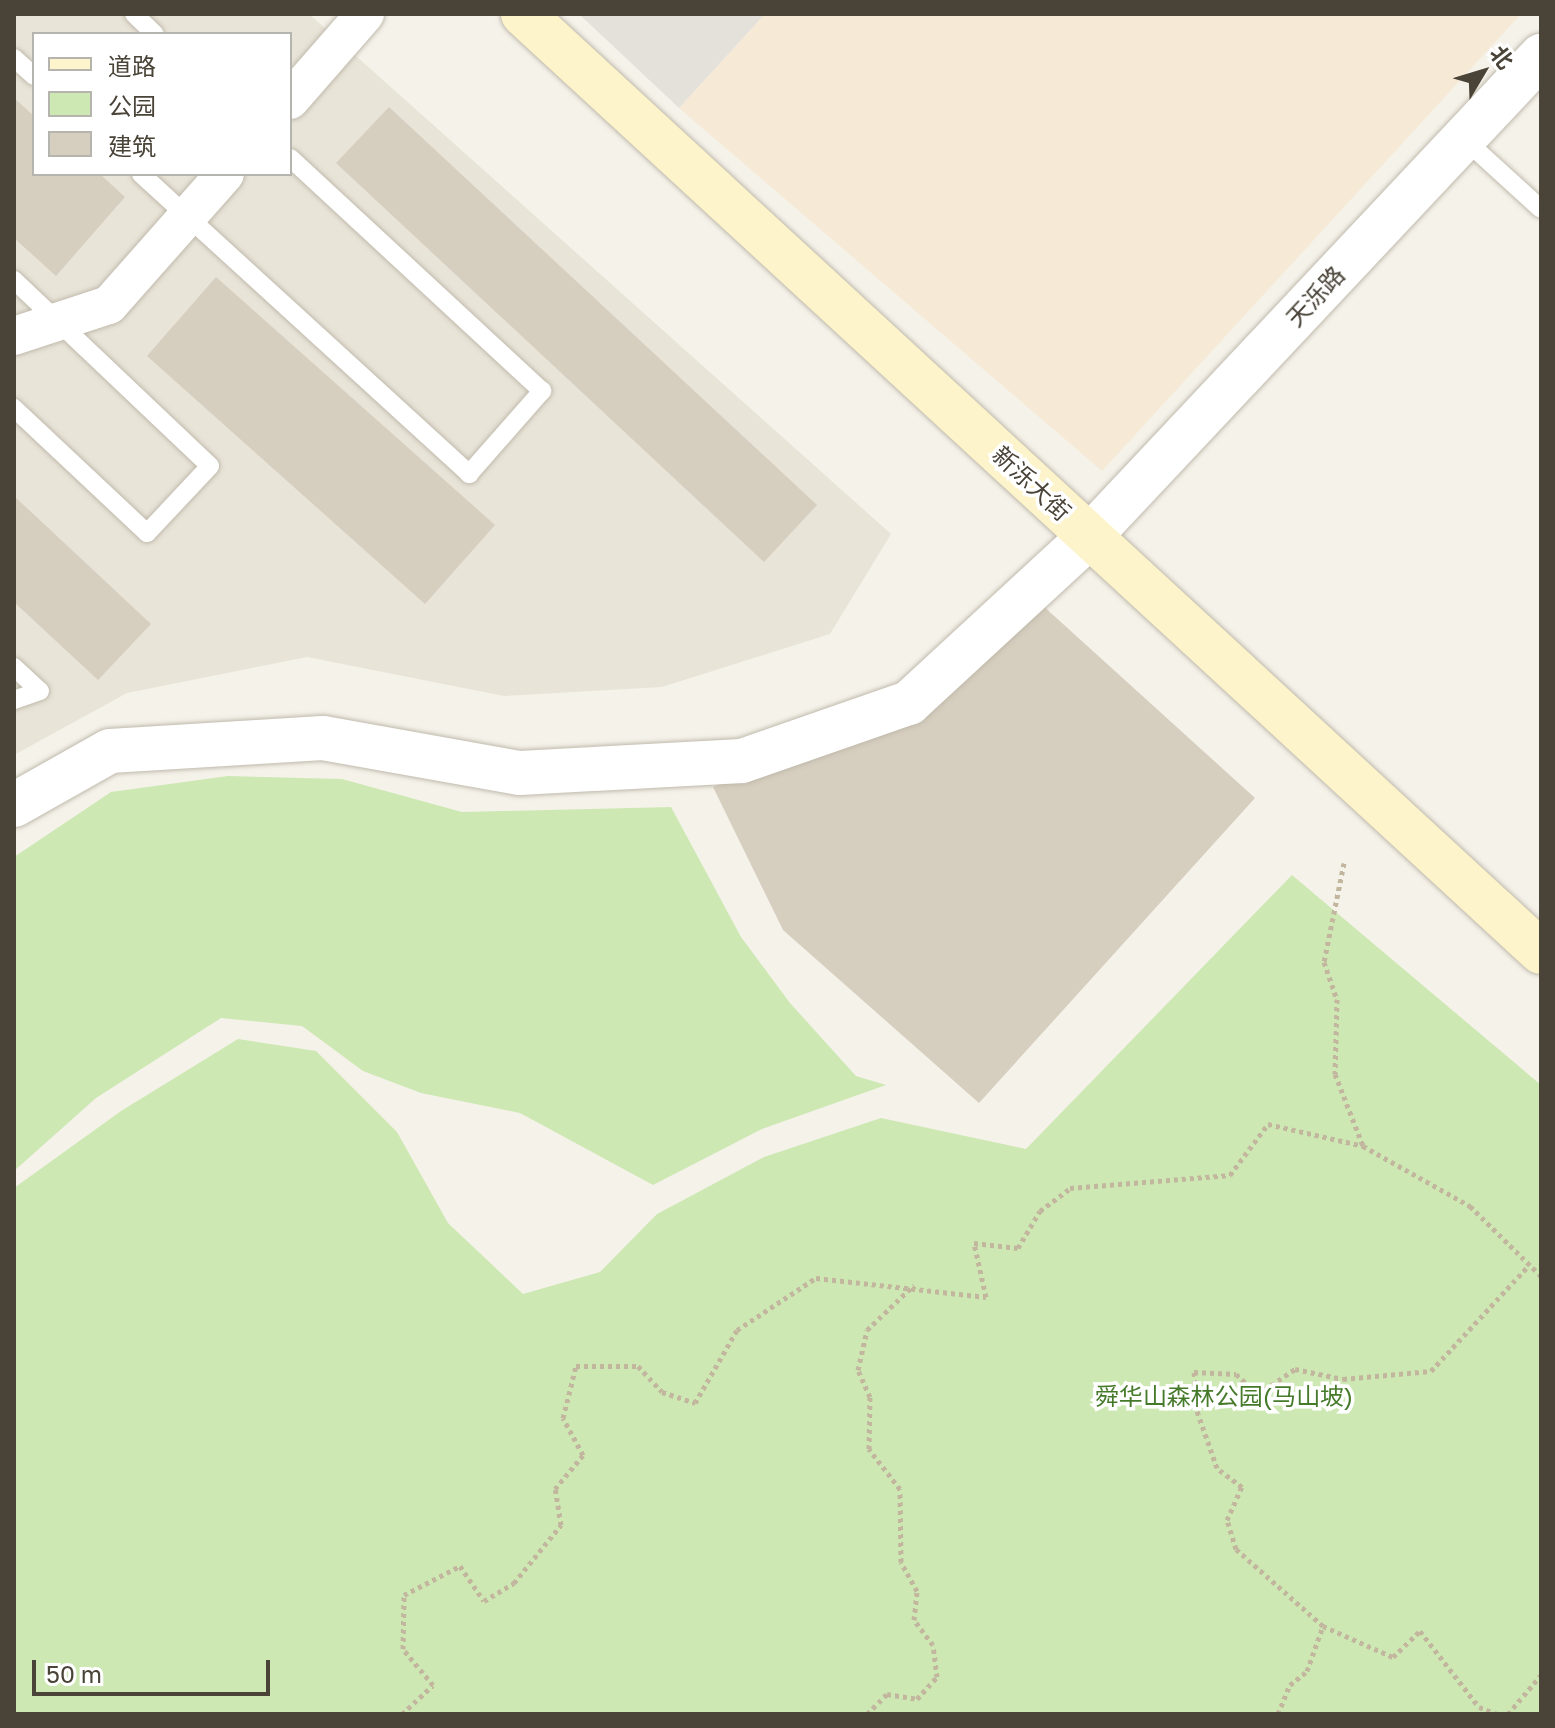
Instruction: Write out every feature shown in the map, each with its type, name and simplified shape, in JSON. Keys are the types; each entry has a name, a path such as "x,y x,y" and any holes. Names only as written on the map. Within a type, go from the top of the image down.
{"main road":[{"name":"新泺大街","path":"523,14 1541,952"}],"street":[{"path":"292,98 365,14"},
{"name":"天泺路","path":"14,805 110,751 323,738 520,773 742,761 909,703 1090,536 1541,56"},
{"path":"14,336 109,305 223,176"}],"lane":[{"path":"134,14 153,32"},
{"path":"14,58 32,74"},
{"path":"1463,138 1541,209"},
{"path":"143,176 469,474 542,391 292,160"},
{"path":"14,280 210,466 147,533 14,408"},
{"path":"14,667 40,691 14,700"}],"path":[{"path":"1344,863 1324,962 1337,999 1335,1074 1363,1146"},
{"path":"402,1714 433,1685 403,1649 404,1595 460,1566 484,1601 514,1583 561,1525 555,1489 583,1455 563,1418 576,1366 638,1366 662,1392 695,1403 737,1330 816,1278 914,1285 986,1297 974,1243 1018,1248 1040,1211 1070,1188 1230,1175 1268,1124 1363,1146 1470,1206 1541,1276"},
{"path":"1497,1714 1479,1707 1420,1631 1393,1657 1323,1626 1236,1549 1227,1520 1242,1487 1217,1468 1196,1408 1194,1372 1236,1374 1258,1394 1295,1369 1343,1379 1431,1371 1529,1265"},
{"path":"867,1714 887,1694 917,1699 937,1677 933,1645 914,1620 917,1591 901,1562 900,1489 869,1449 870,1397 858,1370 867,1330 914,1285"},
{"path":"1278,1714 1290,1685 1307,1671 1323,1626"},
{"path":"1508,1714 1541,1675"}],"shaded area":[{"path":"14,14 309,14 891,534 830,634 662,687 504,696 307,657 127,693 14,755"},
{"path":"579,14 765,14 679,108"},
{"path":"765,14 1521,14 1102,471 679,108"}],"green space":[{"path":"228,776 342,779 462,812 671,807 741,937 790,1003 856,1076 886,1085 762,1129 653,1185 520,1113 421,1093 363,1071 302,1026 221,1018 96,1098 14,1171 14,857 111,792"},
{"name":"舜华山森林公园(马山坡)","path":"1292,875 1541,1085 1541,1714 14,1714 14,1188 121,1111 238,1039 316,1051 397,1132 448,1223 523,1294 600,1272 657,1214 764,1157 881,1118 1026,1149"}],"building":[{"path":"14,98 32,114 32,176 102,176 125,197 56,276 14,238"},
{"path":"389,107 817,505 764,562 336,163"},
{"path":"216,277 495,525 425,604 147,356"},
{"path":"14,496 151,624 98,680 14,602"},
{"path":"1041,604 1255,798 979,1103 783,930 713,787 913,707"}]}
